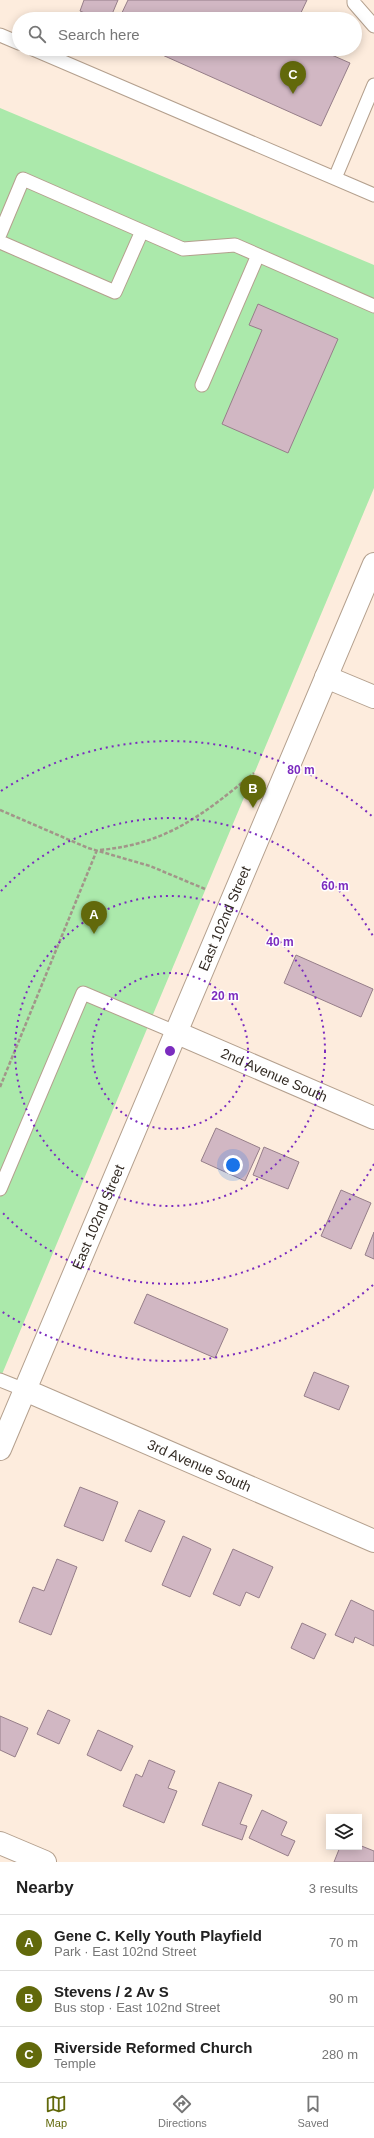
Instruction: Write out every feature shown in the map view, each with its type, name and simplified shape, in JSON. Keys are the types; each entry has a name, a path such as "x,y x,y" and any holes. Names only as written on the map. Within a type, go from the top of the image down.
{"street":[{"name":"East 102nd Street","path":"0,1450 175,1032 374,564"},
{"path":"326,677 374,697"},
{"name":"2nd Avenue South","path":"175,1032 374,1118"},
{"name":"3rd Avenue South","path":"25,1390 374,1541"},
{"path":"0,1843 45,1862"}],"lane":[{"path":"354,0 354,3 362,12"},
{"path":"362,12 374,26"},
{"path":"0,35 12,40"},
{"path":"49,56 374,195"},
{"path":"335,178 374,85"},
{"path":"0,234 22,179 183,249 236,246 374,306"},
{"path":"0,242 115,292 142,231"},
{"path":"202,385 258,255"},
{"path":"0,1189 83,993 175,1032"},
{"path":"0,1380 25,1390"}],"path":[{"path":"97,850 127,848 165,834 190,822 254,773"},
{"path":"0,810 83,845 150,866 205,889"},
{"path":"0,1087 97,850"}],"green space":[{"path":"0,108 374,265 374,488 0,1379"}],"building":[{"path":"84,0 118,0 113,12 80,11"},
{"path":"128,0 307,0 301,12 122,12"},
{"path":"165,56 334,56 350,63 321,126"},
{"path":"258,304 338,339 288,453 222,424 262,330 249,325"},
{"path":"296,955 373,989 361,1017 284,983"},
{"path":"216,1128 260,1148 245,1181 201,1161"},
{"path":"264,1147 299,1162 288,1189 253,1175"},
{"path":"341,1190 371,1203 351,1249 321,1236"},
{"path":"374,1232 374,1259 365,1255"},
{"path":"147,1294 228,1329 215,1358 134,1323"},
{"path":"314,1372 349,1386 339,1410 304,1396"},
{"path":"80,1487 118,1502 103,1541 64,1526"},
{"path":"139,1510 165,1521 151,1552 125,1541"},
{"path":"183,1536 211,1549 190,1597 162,1585"},
{"path":"233,1549 273,1567 259,1598 246,1592 240,1606 213,1594"},
{"path":"57,1559 77,1567 51,1635 19,1622 33,1587 44,1591"},
{"path":"351,1600 374,1611 374,1646 355,1637 353,1643 335,1635"},
{"path":"302,1623 326,1634 314,1659 291,1648"},
{"path":"48,1710 70,1720 59,1744 37,1734"},
{"path":"0,1716 28,1728 15,1757 0,1750"},
{"path":"98,1730 133,1746 121,1771 87,1755"},
{"path":"149,1760 175,1771 168,1788 177,1791 164,1823 123,1806 136,1774 142,1777"},
{"path":"219,1782 252,1795 240,1824 247,1826 242,1840 202,1825"},
{"path":"262,1810 287,1822 281,1835 295,1841 288,1856 249,1838"},
{"path":"362,1846 374,1851 374,1862 334,1862 339,1850 362,1850"}],"place":[{"name":"Riverside Reformed Church","path":"293,94"},
{"name":"Stevens / 2 Av S","path":"253,808"},
{"name":"Gene C. Kelly Youth Playfield","path":"94,934"}]}
